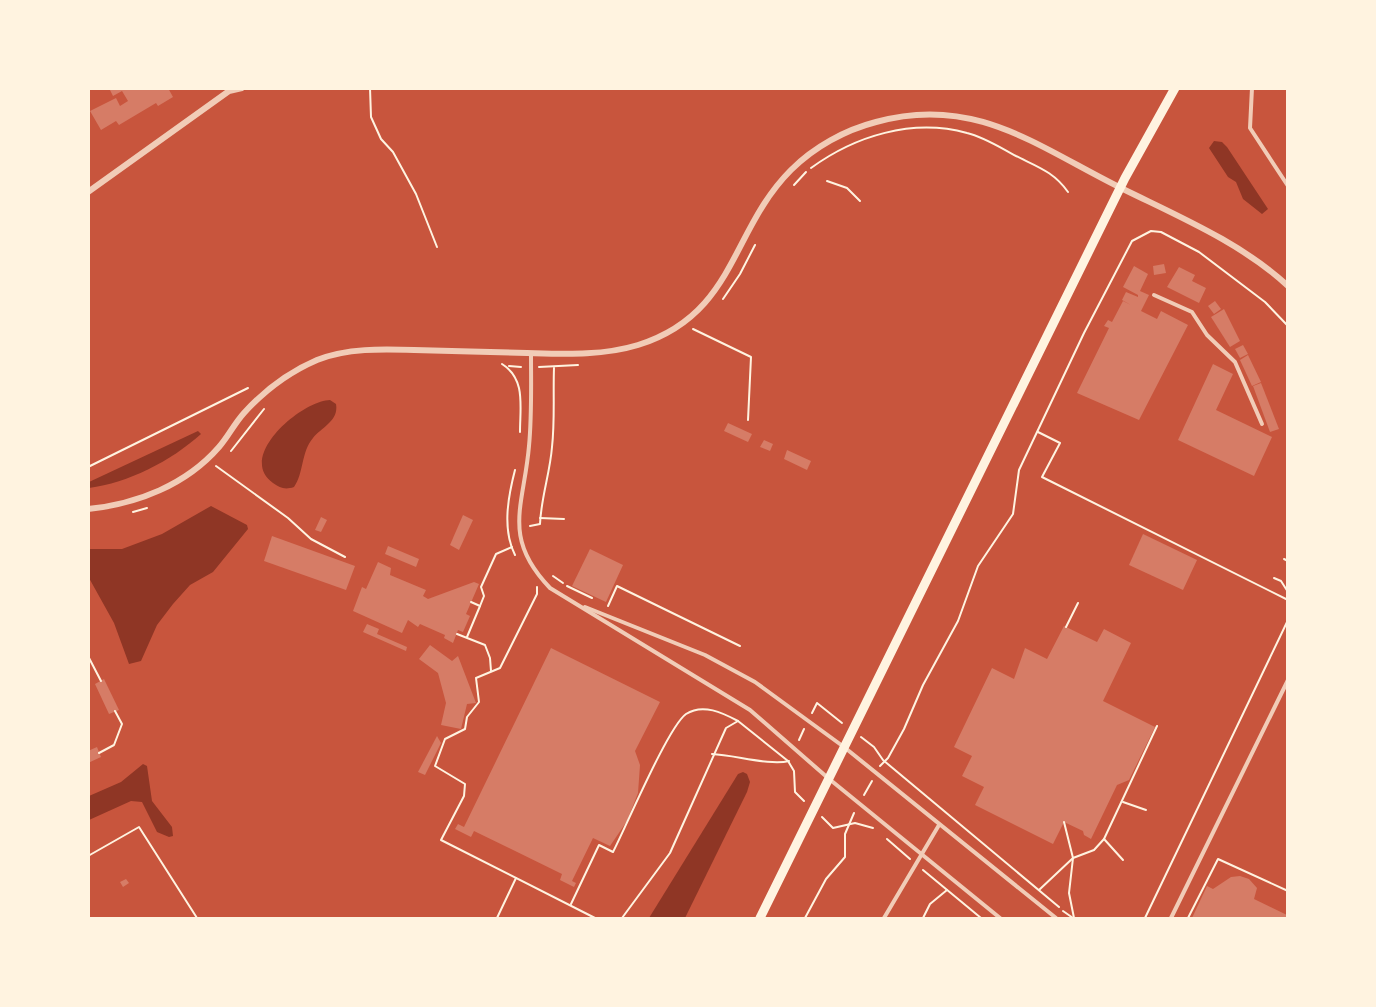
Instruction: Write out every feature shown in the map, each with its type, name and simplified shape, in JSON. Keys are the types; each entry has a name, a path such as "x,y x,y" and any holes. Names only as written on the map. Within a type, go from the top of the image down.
{"main road":[{"path":"760,918 828,778 892,655 1120,188 1175,88"}],"street":[{"path":"88,192 228,90 242,88"},
{"path":"88,509 140,500 171,484 198,466 218,448 242,415 264,392 290,374 318,359 348,352 388,350 579,354 637,345 676,328 693,315 729,272 768,199 788,172 802,159 832,140 867,124 919,113 951,114 979,119 1010,131 1252,258 1287,286"}],"lane":[{"path":"1252,88 1250,128 1287,186"},
{"path":"1154,295 1192,312 1207,335 1235,362 1262,424"},
{"path":"531,353 530,438 519,505 519,528 524,552 532,569 550,588 750,710 828,778 1000,918"},
{"path":"575,603 714,660 755,682 844,747 1056,918"},
{"path":"1171,918 1287,680"},
{"path":"884,918 939,825"}],"path":[{"path":"370,88 371,117 381,139 393,152 416,194 436,247"},
{"path":"789,190 808,170 839,149 869,136 916,127 947,128 969,133 1058,177 1068,192"},
{"path":"827,181 847,188 860,201"},
{"path":"805,918 826,879 845,856 848,825 876,773 899,738 923,684 958,621 978,566 1013,514 1018,470 1123,255 1139,235 1151,231 1161,232 1199,252 1265,302 1287,326"},
{"path":"721,301 740,274 759,236"},
{"path":"700,322 693,329 751,357 748,420"},
{"path":"501,363 516,376 520,385 519,439"},
{"path":"506,366 554,368 586,364"},
{"path":"530,535 529,526 540,525 553,446 554,368"},
{"path":"88,467 248,388"},
{"path":"1038,432 1060,443 1042,477 1287,600"},
{"path":"517,557 512,547 507,509 518,462"},
{"path":"215,465 236,483 288,518 311,539 345,557"},
{"path":"540,519 564,519"},
{"path":"467,637 484,596 482,587 496,554 512,547"},
{"path":"552,575 565,585 597,601"},
{"path":"1274,578 1281,581 1287,592"},
{"path":"532,582 537,588 537,594 500,668 476,678 480,702 467,717 465,729 445,739 435,760 435,766 465,784 465,796 441,840 595,918"},
{"path":"608,606 617,586 740,646"},
{"path":"471,602 480,606"},
{"path":"1066,627 1078,603"},
{"path":"1144,918 1287,620"},
{"path":"457,633 485,645 490,658 490,671"},
{"path":"88,656 101,681"},
{"path":"599,845 614,852 671,734 685,715 709,709 738,721 788,761 794,771 795,792 833,828 862,823 873,828 981,918"},
{"path":"99,753 114,745 122,724 115,711"},
{"path":"622,918 670,853 721,737 726,728 738,721"},
{"path":"1039,890 1073,858 1094,850 1104,840 1157,726"},
{"path":"1122,802 1146,810"},
{"path":"1064,822 1073,858 1069,893 1073,918"},
{"path":"88,856 139,827 197,918"},
{"path":"1104,840 1123,860"},
{"path":"571,904 600,841"},
{"path":"981,841 1073,918"},
{"path":"1188,918 1218,859 1287,891"},
{"path":"497,918 516,878"},
{"path":"923,918 930,904 947,890"}],"shaded area":[{"path":"1214,141 1222,142 1227,147 1268,209 1262,214 1243,199 1236,182 1228,177 1209,148"},
{"path":"330,400 336,404 335,415 309,444 294,487 285,488 276,485 264,472 262,459 267,446 289,420 318,403"},
{"path":"198,431 201,434 163,462 134,476 89,488 89,482"},
{"path":"211,506 247,525 248,529 213,572 190,585 173,604 157,625 141,661 129,664 114,623 89,578 89,549 122,549 162,534"},
{"path":"143,764 147,766 152,801 172,827 173,836 169,837 157,832 142,802 131,801 89,820 89,796 121,782"},
{"path":"743,772 747,774 750,782 747,792 685,918 649,918 738,774"}],"building":[{"path":"109,88 168,88 173,97 158,106 156,103 119,125 116,121 101,130 90,111 116,98 120,106 128,101 122,91 113,96"},
{"path":"1164,264 1166,273 1154,275 1153,266"},
{"path":"1134,266 1148,274 1140,291 1149,295 1141,311 1157,319 1161,311 1188,325 1139,420 1077,393 1109,328 1104,326 1108,320 1112,322 1123,301 1131,305 1122,300 1126,292 1138,297 1123,287"},
{"path":"1179,267 1195,275 1192,281 1206,288 1199,303 1167,287"},
{"path":"1215,301 1221,309 1214,314 1208,306"},
{"path":"1224,309 1240,341 1230,347 1211,317"},
{"path":"1243,345 1248,354 1240,358 1235,349"},
{"path":"1248,355 1261,382 1252,386 1240,360"},
{"path":"1213,364 1233,374 1216,410 1272,437 1254,476 1178,440"},
{"path":"1261,383 1279,429 1270,432 1253,386"},
{"path":"728,423 752,434 748,442 724,431"},
{"path":"764,440 773,444 770,451 760,447"},
{"path":"787,450 811,461 807,470 784,459"},
{"path":"463,515 473,520 459,550 450,545"},
{"path":"321,517 327,520 321,532 315,530"},
{"path":"1143,534 1197,560 1183,590 1129,565"},
{"path":"272,536 355,566 346,590 264,561"},
{"path":"388,546 419,559 416,567 385,554"},
{"path":"590,549 623,565 606,602 572,586"},
{"path":"378,562 391,568 390,575 426,590 423,596 428,599 474,582 479,584 466,614 470,616 463,632 458,630 453,643 444,638 445,635 420,624 418,627 408,620 402,633 353,611 362,587 366,589"},
{"path":"367,624 379,629 377,634 407,647 406,651 363,632"},
{"path":"1064,626 1097,642 1104,629 1131,643 1103,701 1155,727 1129,780 1117,785 1091,839 1084,835 1083,831 1064,822 1053,844 975,805 984,787 962,776 972,756 954,747 992,668 1014,679 1025,648 1047,659"},
{"path":"430,645 452,661 458,656 476,703 467,704 461,729 441,725 446,703 438,673 419,659"},
{"path":"551,648 660,702 635,751 640,765 638,793 627,821 610,846 593,838 572,881 576,883 574,887 560,880 562,874 474,831 471,837 455,829 458,824 464,827"},
{"path":"104,679 119,710 109,714 95,684"},
{"path":"437,736 441,743 425,775 418,772"},
{"path":"97,747 101,757 88,763 88,751"},
{"path":"1240,876 1249,879 1257,888 1254,899 1287,915 1287,918 1192,918 1207,886 1213,889 1231,877"},
{"path":"126,879 129,883 123,887 120,882"}]}
